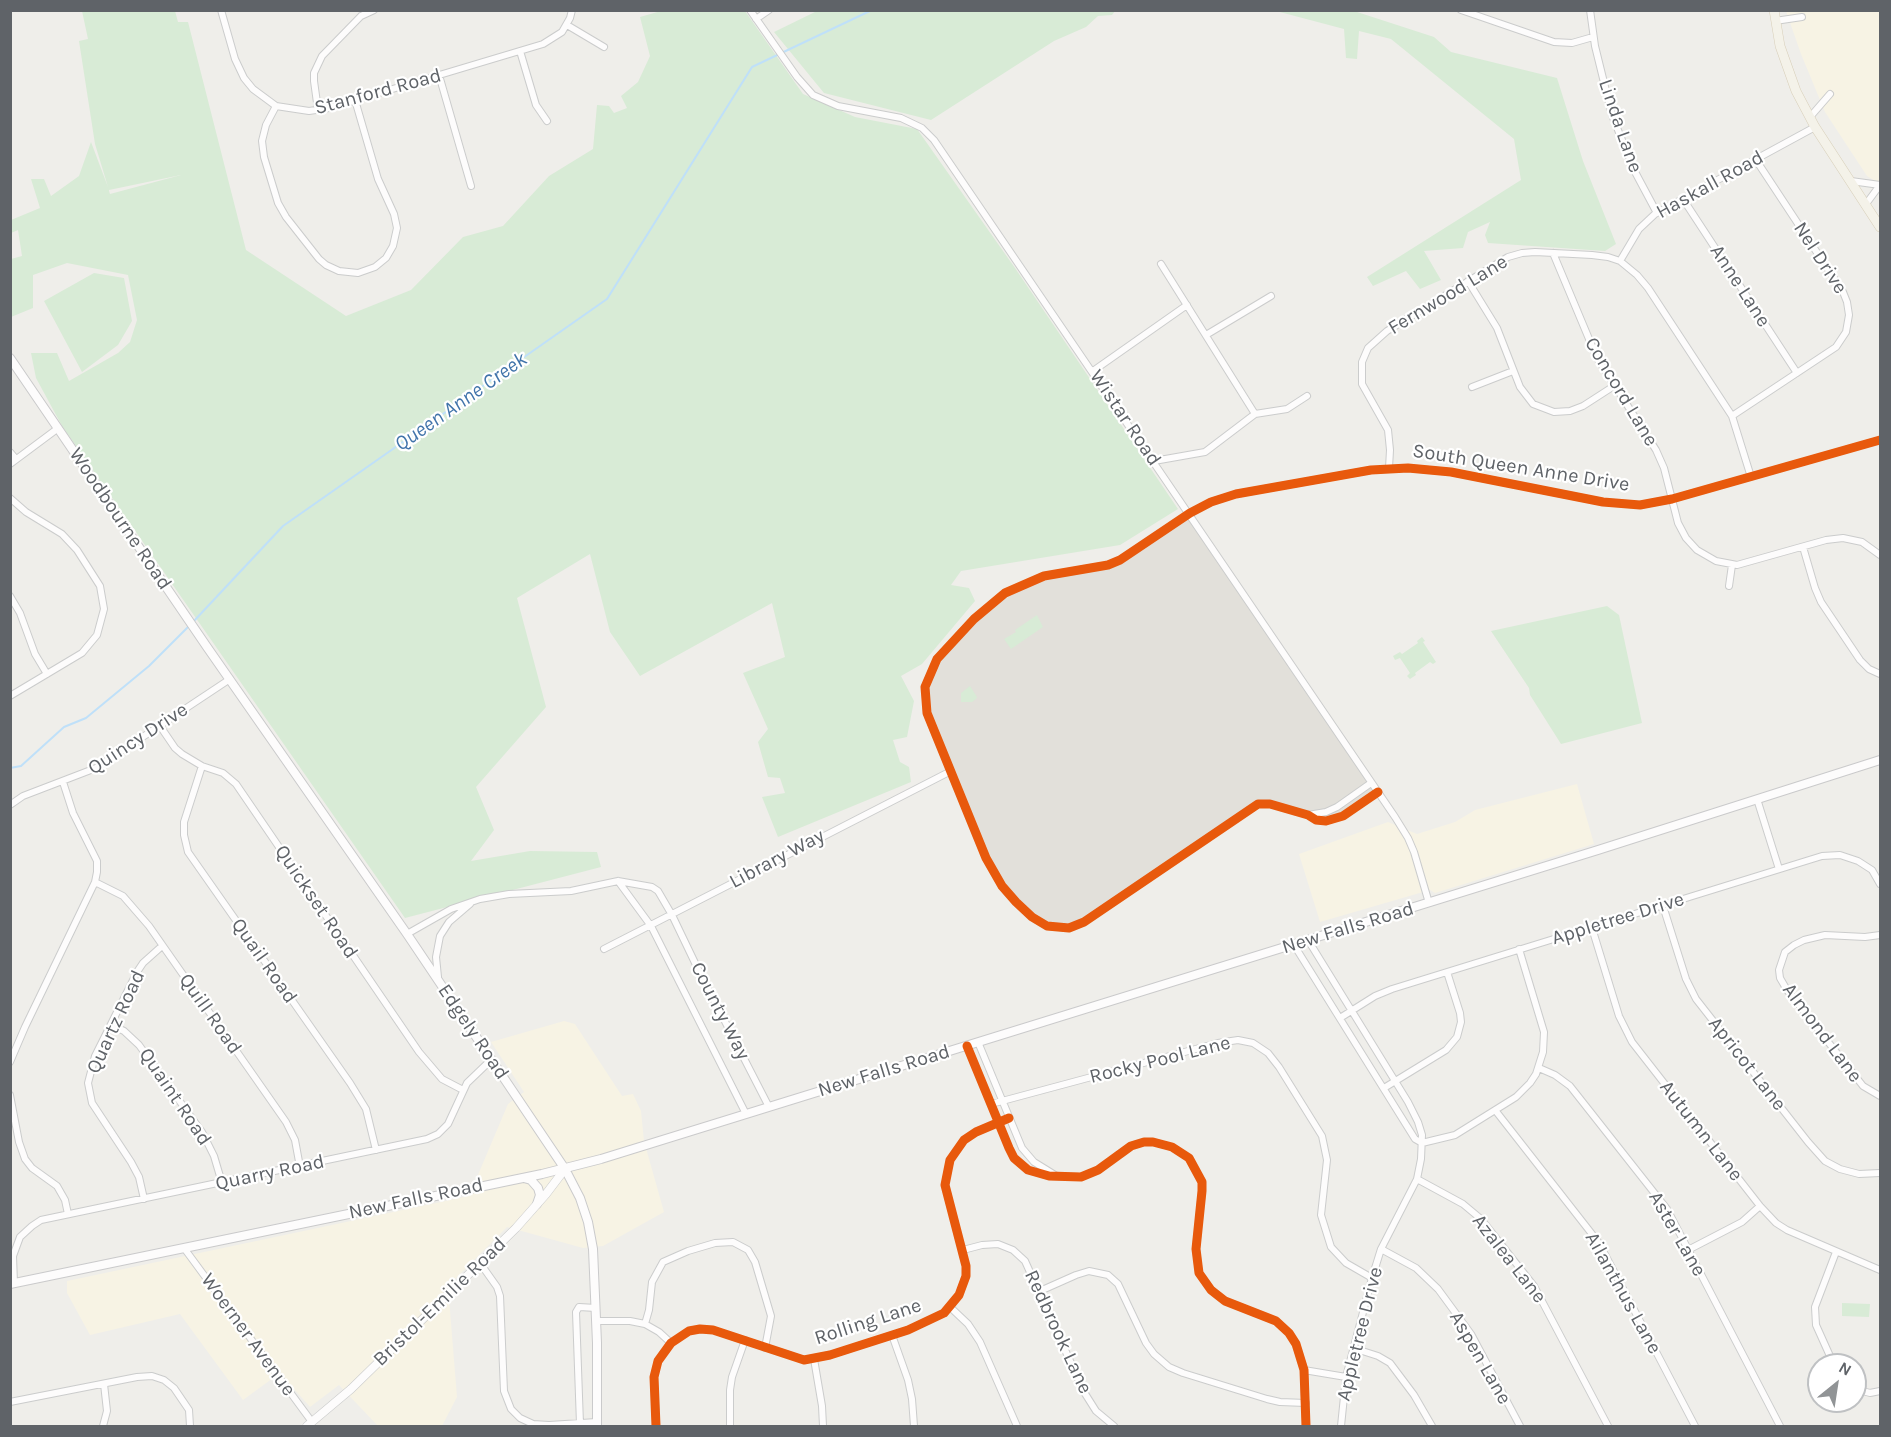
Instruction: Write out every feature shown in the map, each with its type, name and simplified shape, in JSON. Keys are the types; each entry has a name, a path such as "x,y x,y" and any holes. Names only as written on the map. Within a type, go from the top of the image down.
{"main road":[{"path":"1774,10 1787,67 1810,117 1881,227"},
{"name":"Woodbourne Road","path":"10,358 230,679"},
{"name":"Edgely Road","path":"230,679 492,1059 565,1169 580,1198 588,1222 593,1249 597,1321 597,1424"},
{"name":"New Falls Road","path":"12,1283 565,1169 1294,945 1881,760"},
{"path":"524,1178 531,1180 538,1188 540,1196 537,1204"}],"street":[{"name":"Stanford Road","path":"221,10 240,70 253,88 276,106 304,111 318,110 355,100 520,51 554,39 567,25"},
{"path":"318,110 314,73 322,56 361,16 374,10"},
{"path":"572,10 567,25 604,47"},
{"name":"Wistar Road","path":"750,10 804,86 821,99 838,106 901,118 916,125 928,133 950,161 1408,838 1429,903"},
{"path":"756,19 769,10"},
{"path":"1461,10 1554,42 1572,43 1593,36"},
{"path":"1485,19 1487,10"},
{"name":"Linda Lane","path":"1590,10 1593,36 1605,88 1621,141 1657,213"},
{"path":"1775,21 1802,17"},
{"path":"520,51 536,105 547,121"},
{"path":"438,75 471,186"},
{"path":"1810,117 1830,94"},
{"path":"276,106 262,141 264,157 278,203 286,218 319,259 339,271 358,273 375,267 386,258 393,246 397,228 394,214 378,179 355,100"},
{"name":"Haskall Road","path":"1620,261 1639,230 1657,213 1815,127"},
{"name":"Nel Drive","path":"1732,416 1838,345 1846,332 1849,309 1843,292 1756,160"},
{"path":"1851,181 1881,185"},
{"path":"1866,204 1881,185"},
{"name":"Anne Lane","path":"1683,199 1797,373"},
{"name":"Fernwood Lane","path":"1389,468 1388,430 1362,384 1361,374 1365,355 1379,336 1517,253 1592,255 1620,261"},
{"name":"Concord Lane","path":"1553,254 1589,342 1614,386 1656,450 1664,468 1682,531 1691,546 1710,558 1732,565"},
{"path":"1620,261 1648,288 1732,416 1751,477"},
{"path":"1161,264 1255,414"},
{"path":"1468,281 1497,328 1520,387 1533,404 1554,412 1576,409 1614,386"},
{"path":"1206,335 1271,296"},
{"path":"1093,370 1186,305"},
{"path":"1472,387 1513,371"},
{"path":"1154,461 1204,452 1255,414 1287,409 1307,396"},
{"path":"10,452 13,462 57,429"},
{"name":"South Queen Anne Drive","path":"1308,815 1262,803 1244,812 1084,922 1069,928 1047,926 1032,917 994,875 927,713 925,687 937,659 974,619 1005,593 1034,579 1108,565 1120,560 1190,513 1211,502 1236,494 1389,468 1451,472 1625,504 1655,503 1881,440"},
{"path":"10,498 26,512 69,540 94,574 100,586 103,601 103,617 94,640 82,653 10,696"},
{"path":"1729,586 1732,565 1826,540 1843,538 1862,542 1881,555"},
{"path":"1803,547 1821,602 1860,660 1869,669 1881,674"},
{"path":"10,596 20,613 35,654 46,674"},
{"name":"Quincy Drive","path":"10,805 23,796 85,774 110,760 230,679"},
{"name":"Quickset Road","path":"160,726 175,748 202,766 223,773 236,784 419,1052 442,1079 463,1090"},
{"name":"Quail Road","path":"202,766 184,822 188,852 350,1083 366,1109 376,1150"},
{"name":"Library Way","path":"604,949 951,771"},
{"path":"10,1062 95,882 97,861 73,813 63,782"},
{"path":"1308,815 1338,807 1371,783"},
{"path":"1308,815 1320,821 1335,819 1378,792"},
{"path":"1757,799 1779,869"},
{"name":"Appletree Drive","path":"1340,1018 1375,996 1392,989 1822,856 1840,855 1865,865 1876,875 1881,885"},
{"path":"407,934 445,912 474,900 509,894 572,891 618,881 651,926 746,1114"},
{"name":"County Way","path":"618,881 652,887 662,897 769,1107"},
{"name":"Quill Road","path":"95,882 123,896 134,907 286,1122 295,1140 300,1167"},
{"path":"440,983 436,957 440,936 457,914 474,900"},
{"name":"Apricot Lane","path":"1663,906 1686,979 1696,999 1808,1142 1825,1161 1840,1169 1859,1174 1881,1173"},
{"name":"Autumn Lane","path":"1592,928 1619,1016 1632,1042 1760,1206 1776,1223 1787,1230 1881,1270"},
{"name":"Almond Lane","path":"1881,935 1865,937 1825,935 1804,940 1785,952 1779,970 1780,978 1787,990 1863,1086 1875,1095 1881,1096"},
{"name":"Appletree Drive","path":"1308,940 1395,1081 1418,1122 1422,1143 1418,1179 1381,1250 1372,1278 1346,1377 1341,1426"},
{"path":"1294,945 1416,1139 1422,1143 1449,1137 1495,1110 1524,1090 1539,1068 1544,1032 1519,949"},
{"name":"Quartz Road","path":"144,1199 139,1178 131,1162 95,1109 88,1091 92,1065 137,972 143,963 162,946"},
{"path":"1384,1088 1446,1050 1457,1037 1461,1022 1460,1013 1447,972"},
{"name":"Quaint Road","path":"111,1025 139,1044 202,1132 214,1156 222,1183"},
{"name":"Rocky Pool Lane","path":"990,1104 1233,1040 1260,1046 1279,1066 1317,1126 1325,1143 1327,1160 1321,1215 1331,1247 1346,1263 1372,1278"},
{"path":"978,1042 1022,1148 1034,1162 1051,1174 1064,1177"},
{"path":"967,1046 1009,1148 1019,1163 1035,1173 1081,1177 1098,1170 1115,1156 1137,1143 1153,1142 1181,1151 1194,1164 1202,1182 1196,1249 1200,1273 1211,1290 1225,1301 1267,1316 1286,1328 1296,1344 1304,1370 1306,1426"},
{"name":"Quarry Road","path":"18,1241 41,1220 300,1167 422,1140 438,1134 448,1124 463,1090 476,1073 492,1059"},
{"name":"Aster Lane","path":"1539,1068 1562,1080 1577,1094 1667,1209 1779,1426"},
{"path":"10,1095 19,1142 25,1159 32,1168 57,1186 68,1214"},
{"name":"Ailanthus Lane","path":"1495,1110 1599,1243 1695,1426"},
{"name":"Rolling Lane","path":"671,1342 689,1331 713,1330 798,1359 814,1359 922,1325 940,1316 959,1295 966,1276 966,1258 945,1185 950,1160 964,1140 1009,1118"},
{"name":"Bristol-Emilie Road","path":"309,1424 351,1389 480,1263 537,1204 565,1169"},
{"name":"Azalea Lane","path":"1418,1179 1462,1204 1481,1219 1534,1286 1608,1426"},
{"path":"1688,1250 1742,1222 1760,1206"},
{"path":"10,1238 18,1241 14,1256 12,1283"},
{"path":"645,1324 652,1282 663,1262 715,1243 733,1242 743,1246 752,1256 768,1306 771,1323 765,1348"},
{"name":"Redbrook Lane","path":"963,1250 990,1243 1013,1250 1025,1261 1087,1398 1102,1417 1114,1426"},
{"name":"Woerner Avenue","path":"184,1248 309,1424"},
{"name":"Aspen Lane","path":"1381,1250 1416,1268 1438,1289 1471,1334 1520,1426"},
{"path":"1829,1353 1816,1325 1815,1307 1836,1252"},
{"path":"480,1263 497,1287 500,1296 504,1391 511,1409 520,1418 533,1424 597,1424"},
{"path":"1040,1291 1089,1271 1108,1275 1118,1284 1146,1343 1154,1354 1169,1367 1267,1399 1306,1404"},
{"path":"580,1424 576,1311 579,1307 596,1308"},
{"path":"950,1307 968,1324 980,1342 1017,1426"},
{"path":"597,1321 630,1321 645,1324 671,1342 661,1355 655,1372 656,1426"},
{"path":"892,1335 910,1390 914,1426"},
{"path":"730,1426 732,1377 746,1340"},
{"path":"1353,1348 1378,1356 1390,1363 1414,1395 1432,1426"},
{"path":"814,1359 823,1426"},
{"path":"1304,1370 1346,1377"},
{"path":"10,1402 146,1376 164,1380 174,1388 186,1405 190,1426"},
{"path":"103,1426 108,1411 104,1384"}],"shaded area":[{"path":"1786,11 1880,11 1880,184 1867,176 1825,112"},
{"path":"1190,513 1378,792 1343,816 1326,821 1262,803 1084,922 1060,928 1032,917 995,875 925,703 930,672 984,609 1034,579 1108,565"},
{"path":"1577,784 1594,844 1435,893 1430,890 1320,922 1299,854 1388,822 1417,834 1455,822 1475,810"},
{"path":"564,1021 575,1024 622,1096 633,1094 641,1111 644,1141 664,1212 603,1246 583,1248 507,1227 448,1286 457,1397 442,1426 378,1426 339,1385 310,1407 280,1373 243,1400 180,1314 90,1335 67,1293 67,1281 469,1196 508,1104 524,1092 491,1042"}],"green space":[{"path":"82,11 175,11 178,22 188,22 246,250 346,316 411,290 463,237 503,226 549,176 593,149 597,105 609,106 614,113 627,108 621,96 638,82 650,56 640,17 661,11 745,11 803,94 855,117 917,129 1015,268 1178,509 1120,545 961,571 951,585 969,588 975,601 922,664 901,676 914,701 907,737 893,740 900,762 909,767 911,782 778,837 762,797 785,793 780,778 768,777 758,742 768,729 743,673 785,657 772,603 640,676 610,632 590,554 517,598 546,707 476,787 494,830 471,861 530,851 597,852 601,867 405,918 62,426 36,378 31,353 57,353 69,381 118,353 130,342 137,320 128,275 67,263 33,275 33,308 11,317 11,259 22,256 18,230 11,233 11,220 40,208 31,179 44,179 51,196 79,176 91,142 108,187 95,144 79,41 88,39","holes":["181,175 110,194 109,190"]},
{"path":"817,11 1115,11 1112,15 1098,16 1086,27 1054,41 931,120 824,93 774,32"},
{"path":"1276,11 1354,11 1434,37 1451,52 1557,78 1583,161 1616,244 1605,251 1488,243 1485,235 1490,222 1468,232 1463,248 1424,251 1441,280 1420,289 1406,271 1373,286 1367,277 1521,180 1514,139 1391,39 1359,31 1357,59 1346,58 1344,29"},
{"path":"94,273 124,278 132,321 118,345 82,372 44,301"},
{"path":"1607,606 1619,615 1642,723 1561,744 1530,695 1529,688 1491,631"},
{"path":"1037,615 1043,627 1011,649 1004,639"},
{"path":"1422,637 1436,662 1433,664 1430,662 1410,679 1407,676 1410,673 1400,658 1395,660 1393,656 1400,652 1402,654 1418,643 1417,641"},
{"path":"970,686 976,699 972,702 961,702 961,693"},
{"path":"1842,1303 1870,1304 1869,1317 1842,1316"}],"waterway":[{"name":"Queen Anne Creek","path":"193,622 283,526 607,299 752,67 872,10"},
{"name":"Queen Anne Creek","path":"10,768 21,766 64,727 86,718 149,666 189,626"}],"cycle path":[{"path":"1378,792 1343,816 1326,821 1316,820 1308,815 1270,804 1258,804 1084,922 1069,928 1047,926 1032,917 1016,902 1002,886 986,858 927,713 925,687 937,659 974,619 1005,593 1044,576 1108,565 1120,560 1190,513 1211,502 1236,494 1371,470 1408,468 1451,472 1603,502 1640,505 1672,499 1880,440"},
{"path":"967,1046 1009,1148 1014,1158 1028,1170 1049,1176 1081,1177 1098,1170 1131,1146 1144,1142 1172,1147 1189,1158 1202,1182 1196,1249 1199,1273 1211,1290 1225,1301 1276,1321 1289,1333 1296,1344 1304,1370 1306,1426"},
{"path":"656,1426 654,1377 658,1361 671,1343 689,1331 713,1330 804,1360 830,1355 908,1330 944,1313 959,1295 966,1276 966,1266 945,1185 950,1160 964,1140 976,1132 1009,1118"}]}
